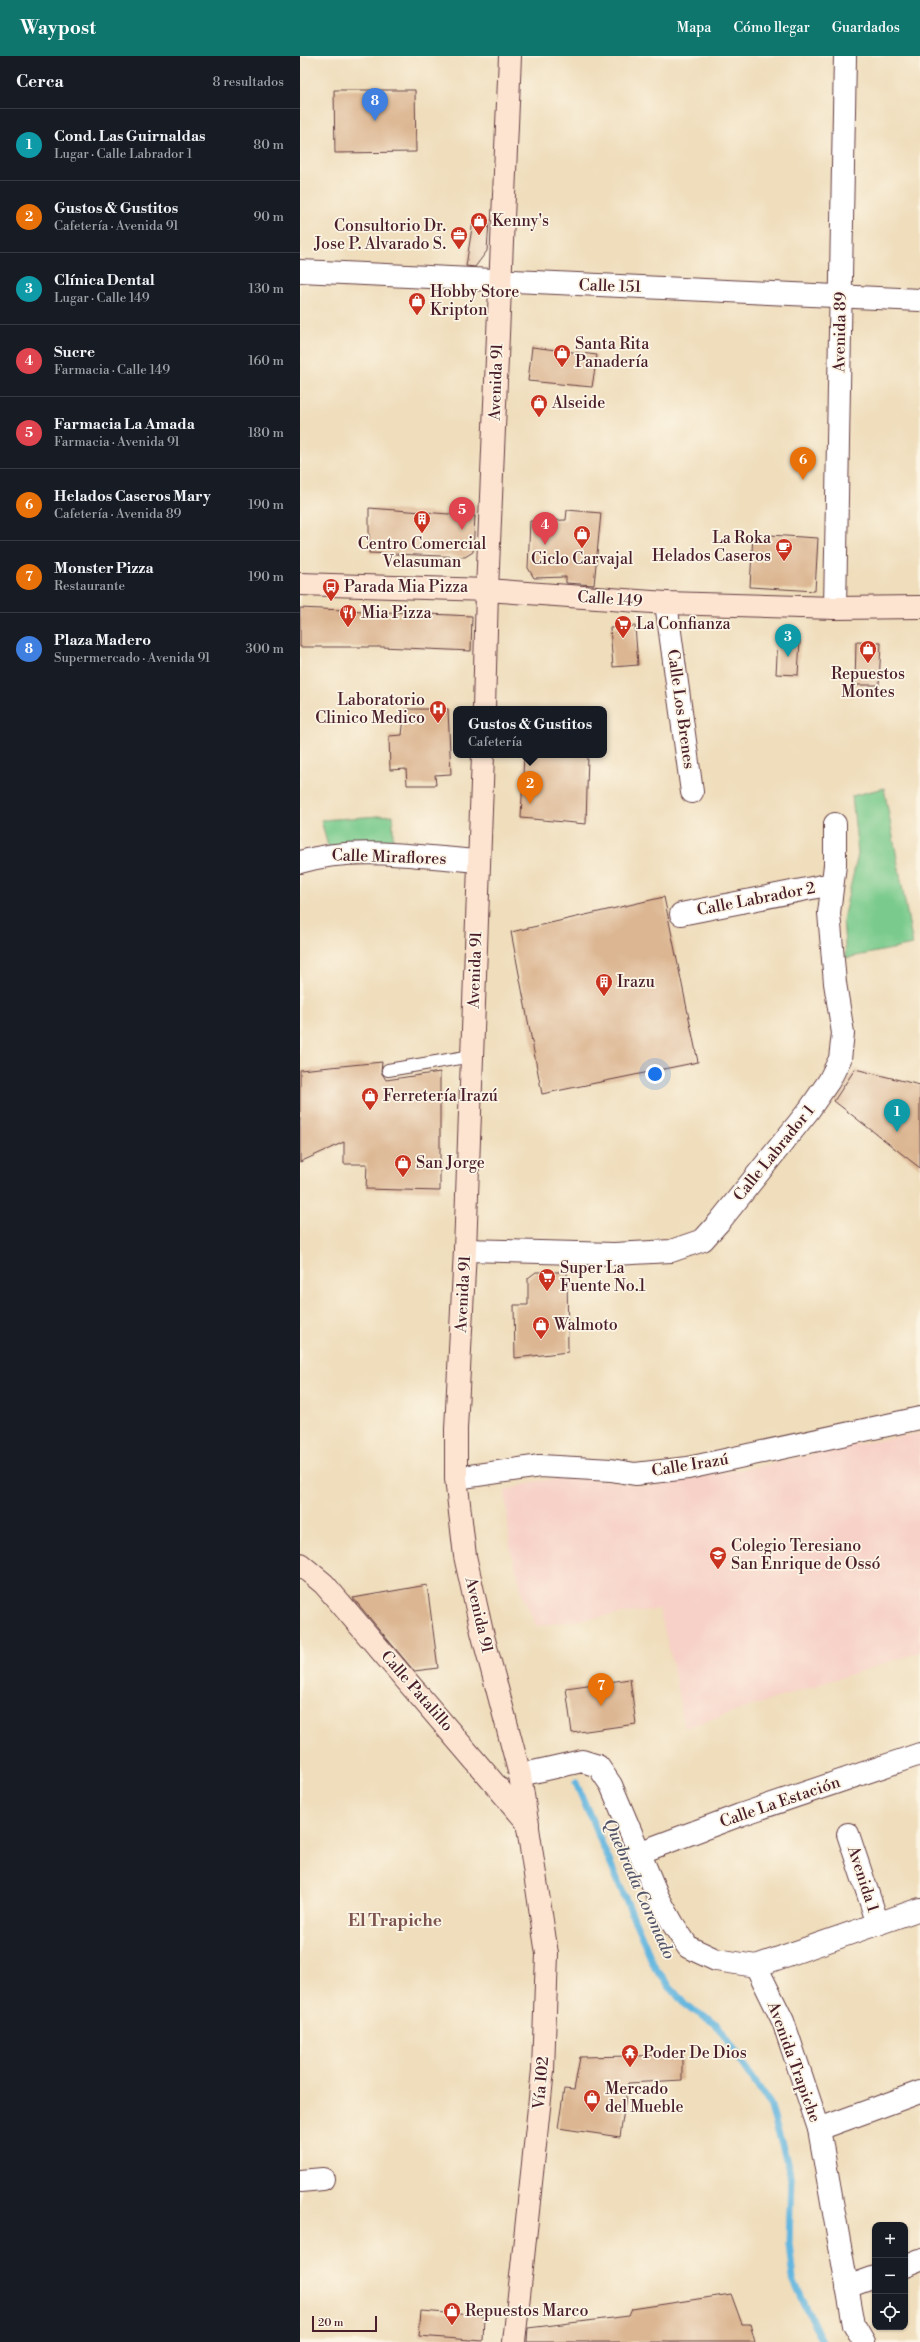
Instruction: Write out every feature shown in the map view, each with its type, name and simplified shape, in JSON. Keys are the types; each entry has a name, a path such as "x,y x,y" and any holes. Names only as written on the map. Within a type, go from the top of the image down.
{"main road":[{"name":"Avenida 91","path":"484,706 487,590 510,56"},
{"name":"Calle 149","path":"300,584 487,590 666,603 835,608 920,607"},
{"name":"Avenida 91","path":"483,758 466,1250 456,1429 456,1478 465,1556 482,1632 520,1775 529,1824"},
{"name":"Calle Patalillo","path":"300,1564 324,1584 450,1729 495,1785 529,1824"},
{"path":"495,1785 520,1841 539,1898"},
{"name":"Vía 102","path":"514,2342 544,2070 547,1954 529,1824"}],"street":[{"name":"Avenida 89","path":"835,608 845,56"},
{"name":"Calle 151","path":"300,271 500,282 841,295 920,300"},
{"name":"Calle Los Brenes","path":"666,603 692,792"},
{"name":"Calle Labrador 1","path":"466,1250 614,1254 671,1251 703,1240 720,1221 809,1110 830,1081 840,1059 844,1033 832,956 829,913 835,865 835,824"},
{"name":"Calle Miraflores","path":"300,862 318,856 348,853 479,861"},
{"name":"Calle Labrador 2","path":"681,914 832,884"},
{"name":"Calle Irazú","path":"456,1478 540,1466 611,1470 635,1474 688,1468 920,1418"},
{"name":"Calle La Estación","path":"641,1852 740,1815 920,1754"},
{"path":"520,1775 582,1760 598,1766 611,1786 641,1852 658,1897 673,1924 688,1947 716,1960 756,1966 920,1910"},
{"name":"Avenida 1","path":"848,1834 878,1924"},
{"name":"Avenida Trapiche","path":"756,1966 783,2021 818,2130 854,2325 864,2342"},
{"path":"818,2130 920,2092"},
{"path":"300,2180 323,2179"},
{"path":"908,2265 920,2260"},
{"path":"847,2287 872,2278"}],"lane":[{"path":"388,1070 472,1056"}],"shaded area":[{"name":"Colegio Teresiano San Enrique de Ossó","path":"920,1433 920,1652 684,1728 673,1666 659,1609 536,1626 522,1593 510,1547 505,1490 538,1481 571,1478 610,1481 645,1487 776,1463 851,1445"}],"green space":[{"path":"884,788 913,945 846,958 843,919 858,854 852,796"},
{"path":"393,815 393,845 328,847 321,820"}],"building":[{"path":"334,90 415,90 416,152 335,153"},
{"name":"Kenny's","path":"473,221 489,222 487,251 475,267 466,266"},
{"name":"Santa Rita Panadería","path":"532,347 597,355 592,387 528,381"},
{"name":"Centro Comercial Velasuman","path":"369,508 475,516 473,552 465,557 369,553"},
{"path":"567,510 601,513 594,585 566,583 566,577 534,578 528,568 530,521 566,520"},
{"name":"La Roka Helados Caseros","path":"753,534 818,538 815,591 750,587"},
{"path":"300,608 472,616 471,651 382,647 300,647"},
{"path":"635,626 638,665 613,667 610,628"},
{"path":"778,639 800,640 798,675 776,674"},
{"name":"Repuestos Montes","path":"856,642 881,643 879,685 855,685"},
{"path":"405,709 448,709 451,774 435,775 436,785 407,785 406,769 390,770 389,736 402,735"},
{"path":"524,758 588,758 586,824 521,818"},
{"name":"Irazu","path":"664,897 698,1062 542,1094 511,932"},
{"name":"Ferretería Irazú","path":"382,1062 381,1072 386,1080 440,1072 440,1191 366,1189 367,1164 344,1164 344,1142 300,1162 300,1070"},
{"path":"855,1069 920,1085 920,1168 834,1101"},
{"path":"536,1272 567,1272 568,1352 515,1358 514,1305 528,1305 528,1278"},
{"path":"427,1585 438,1668 414,1671 353,1598"},
{"path":"630,1679 636,1724 572,1733 566,1688"},
{"path":"682,2055 682,2080 628,2083 620,2137 558,2128 564,2089 574,2090 580,2057"},
{"path":"731,2294 742,2324 750,2324 755,2342 527,2342 528,2328 629,2316 632,2309"},
{"name":"Repuestos Marco","path":"421,2311 484,2316 483,2341 419,2336"}],"waterway":[{"name":"Quebrada Coronado","path":"576,1783 655,1968 685,2005 716,2024 770,2104 791,2176 789,2244 793,2279 822,2342"}],"place":[{"name":"Plaza Madero","path":"375,121"},
{"name":"Kenny's","path":"479,236"},
{"name":"Consultorio Dr. Jose P. Alvarado S.","path":"459,250"},
{"name":"Hobby Store Kripton","path":"417,316"},
{"name":"Santa Rita Panadería","path":"562,368"},
{"name":"Alseide","path":"539,418"},
{"name":"Helados Caseros Mary","path":"803,480"},
{"name":"Farmacia La Amada","path":"462,530"},
{"name":"Centro Comercial Velasuman","path":"422,534"},
{"name":"Sucre","path":"545,545"},
{"name":"Ciclo Carvajal","path":"582,549"},
{"name":"La Roka Helados Caseros","path":"784,562"},
{"name":"Parada Mia Pizza","path":"331,602"},
{"name":"Mia Pizza","path":"348,628"},
{"name":"La Confianza","path":"623,639"},
{"name":"Clínica Dental","path":"788,657"},
{"name":"Repuestos Montes","path":"868,664"},
{"name":"Laboratorio Clinico Medico","path":"438,724"},
{"name":"Gustos & Gustitos","path":"530,804"},
{"name":"Irazu","path":"604,997"},
{"name":"Ferretería Irazú","path":"370,1111"},
{"name":"Cond. Las Guirnaldas","path":"897,1132"},
{"name":"San Jorge","path":"403,1178"},
{"name":"Super La Fuente No.1","path":"547,1292"},
{"name":"Walmoto","path":"541,1340"},
{"name":"Colegio Teresiano San Enrique de Ossó","path":"718,1570"},
{"name":"Monster Pizza","path":"601,1706"},
{"name":"Poder De Dios","path":"630,2068"},
{"name":"Mercado del Mueble","path":"592,2113"},
{"name":"Repuestos Marco","path":"452,2326"}],"district":[{"name":"El Trapiche","path":"395,1921"}]}
